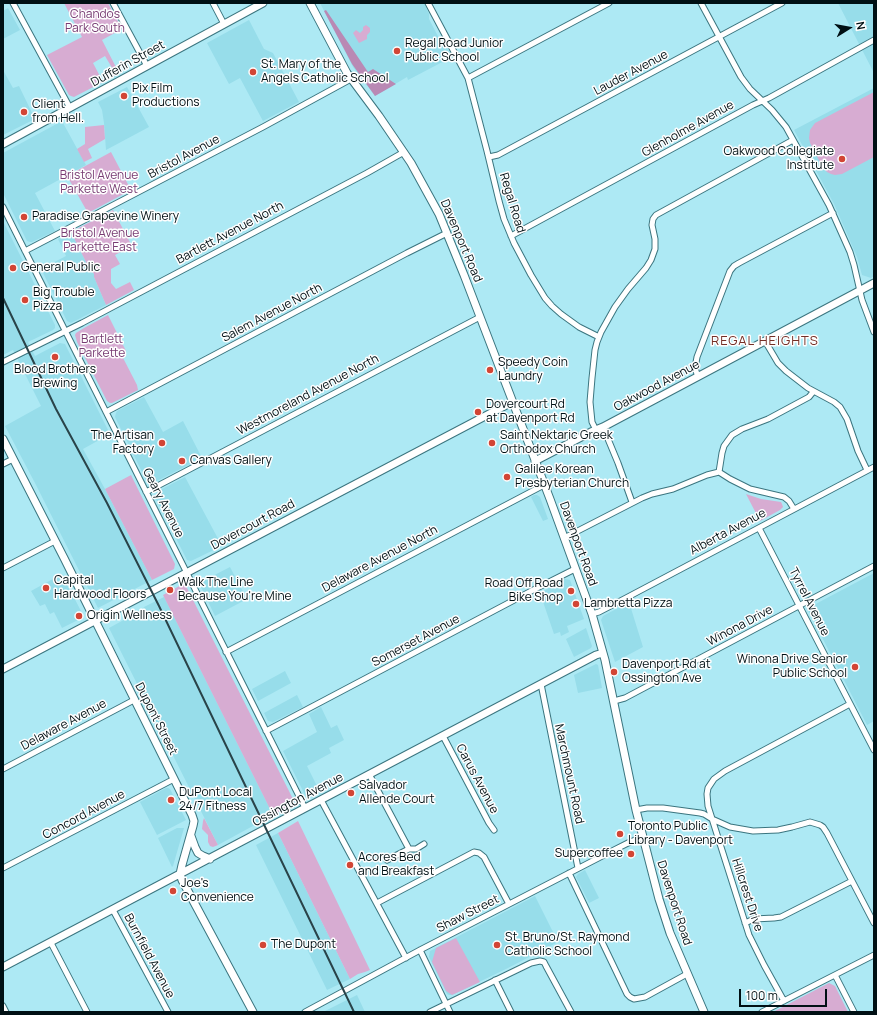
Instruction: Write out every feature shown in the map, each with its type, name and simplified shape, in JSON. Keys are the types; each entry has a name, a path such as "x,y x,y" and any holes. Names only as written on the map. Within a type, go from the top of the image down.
{"street":[{"path":"13,3 70,108"},
{"path":"113,3 147,66"},
{"path":"213,3 224,24"},
{"name":"Dufferin Street","path":"3,144 263,3"},
{"name":"Davenport Road","path":"310,3 351,79 404,152 428,194 447,232 592,614 603,652 642,838 654,882 665,918 704,1012"},
{"path":"468,78 609,3"},
{"path":"701,3 741,77 750,89 781,120 817,182 833,213 850,252 866,313 874,332"},
{"name":"Lauder Avenue","path":"489,157 498,155 782,3"},
{"name":"Regal Road","path":"430,4 468,78 499,201 511,236 531,275 545,298 561,314 579,327 599,337"},
{"name":"Glenholme Avenue","path":"511,236 874,40"},
{"name":"Bristol Avenue","path":"25,251 351,79"},
{"path":"632,502 618,463 600,429 592,422 590,391 595,350 599,337 604,326 628,289 651,260 655,249 655,239 652,225 656,215 793,140"},
{"name":"Bartlett Avenue North","path":"3,362 367,173 404,152"},
{"name":"Geary Avenue","path":"3,207 305,808"},
{"path":"698,377 695,368 697,357 730,271 734,266 833,213"},
{"name":"Salem Avenue North","path":"106,412 447,232"},
{"name":"Oakwood Avenue","path":"535,461 600,429 874,283"},
{"name":"Westmoreland Avenue North","path":"146,492 480,317"},
{"path":"765,341 772,355 794,378 814,392 834,402 843,412 848,419 858,451 867,470"},
{"path":"719,472 724,446 732,435 742,429 768,419 809,397 814,392"},
{"name":"Dovercourt Road","path":"3,669 512,402"},
{"name":"Dupont Street","path":"3,439 192,815 194,821 180,874"},
{"path":"3,464 13,459"},
{"name":"Alberta Avenue","path":"592,614 599,612 874,467"},
{"path":"564,538 632,502 719,472"},
{"path":"719,472 730,480 750,489 784,497 790,501 794,509"},
{"name":"Delaware Avenue North","path":"226,652 544,485"},
{"name":"Tyrrel Avenue","path":"759,528 874,750"},
{"path":"3,568 55,541"},
{"name":"Winona Drive","path":"614,701 624,698 652,684 874,566"},
{"name":"Somerset Avenue","path":"266,731 575,569"},
{"name":"Ossington Avenue","path":"3,968 603,652"},
{"name":"Marchmount Road","path":"541,684 578,868"},
{"name":"Delaware Avenue","path":"3,769 134,700"},
{"name":"Hillcrest Drive","path":"784,1001 749,935 708,806 708,788 719,775 725,771 850,704"},
{"name":"Carus Avenue","path":"443,736 488,823 494,830"},
{"path":"369,774 409,849"},
{"name":"Concord Avenue","path":"3,868 174,779"},
{"path":"321,800 406,958"},
{"path":"636,810 655,808 704,814 730,827 753,831 792,828 810,822 820,825 826,830 874,923"},
{"path":"191,835 198,853 210,859"},
{"name":"Shaw Street","path":"305,1012 578,868 630,842 642,838"},
{"path":"387,860 409,849 416,849 424,844"},
{"path":"376,903 474,852 479,853 484,857 509,904"},
{"path":"570,873 627,994 634,999 645,997 687,974"},
{"path":"180,874 252,1012"},
{"path":"745,923 754,919 781,917 852,881"},
{"name":"Burnfield Avenue","path":"113,910 168,1012"},
{"path":"51,943 87,1012"},
{"path":"420,950 450,1012"},
{"path":"762,1012 874,955"},
{"path":"430,1012 540,960 544,962 570,1012"},
{"path":"835,975 854,1012"},
{"path":"495,980 511,1012"},
{"path":"3,1006 6,1012"}],"shaded area":[{"name":"Regal Road Junior Public School","path":"320,3 424,3 429,14 429,19 441,42 445,44 452,57 408,80 407,77 375,96 353,67"},
{"path":"838,3 874,3 874,73"},
{"path":"8,8 20,30 3,39 3,11"},
{"path":"326,10 368,72 373,69 396,84 375,96 352,64 324,11"},
{"name":"St. Mary of the Angels Catholic School","path":"249,20 264,49 273,53 299,102 263,121 240,78 229,84 207,43"},
{"path":"3,70 13,88 19,86 35,119 3,135"},
{"path":"127,87 149,127 106,150 102,110 98,102"},
{"name":"Oakwood Collegiate Institute","path":"874,88 874,276 871,278 862,275 857,257 834,204 794,130"},
{"path":"62,121 86,165 35,193 55,231 30,242 27,241 3,193 3,153"},
{"path":"3,221 55,325 53,330 28,342 35,356 60,343 65,344 110,434 83,449 152,580 98,608 5,426 41,406 13,350 3,355"},
{"path":"71,232 89,268 94,274 106,305 71,323 67,321 41,269 66,256 58,239"},
{"name":"The Artisan Factory","path":"144,397 163,432 183,421 202,458 153,483 149,483 146,480 115,417 117,411"},
{"path":"185,477 222,546 191,561 187,560 155,497 158,491"},
{"path":"534,495 540,497 548,519 543,521 531,497"},
{"path":"230,567 247,599 215,616 199,583"},
{"name":"Winona Drive Senior Public School","path":"874,573 874,721 867,725 808,610 810,607"},
{"path":"62,574 84,617 62,628 54,612 50,614 45,604 40,606 31,591"},
{"path":"565,579 570,580 584,619 567,626 569,632 561,636 560,632 554,634 540,593"},
{"path":"164,597 273,815 218,845 109,628"},
{"path":"629,602 643,647 615,662 601,620 603,616"},
{"path":"586,628 592,646 574,657 566,639"},
{"path":"596,664 598,665 602,688 578,693 574,675"},
{"path":"285,671 291,683 258,701 252,689"},
{"path":"297,695 303,707 273,722 268,721 264,713"},
{"path":"321,707 331,728 337,725 344,740 329,748 331,753 307,766 320,792 309,797 305,795 283,751 317,732 309,714"},
{"path":"166,788 170,789 186,820 157,835 140,802"},
{"path":"177,828 184,828 172,867 158,838"},
{"path":"278,833 350,979 327,990 256,845"},
{"path":"585,870 599,898 589,903 576,877"},
{"name":"St. Bruno/St. Raymond Catholic School","path":"535,896 558,942 452,995 447,994 429,957 430,951"},
{"path":"357,995 365,1012 323,1012"}],"green space":[{"name":"Chandos Park South","path":"64,3 108,3 122,29 102,40 119,73 110,78 109,74 114,71 105,56 93,63 103,82 74,97 69,95 47,55 82,37"},
{"path":"366,25 370,28 370,32 367,35 367,39 359,43 353,33 356,30 360,33"},
{"path":"874,92 874,157 842,174 835,175 827,172 823,168 810,143 810,130 815,123"},
{"path":"104,125 105,139 88,149 92,158 84,162 77,149 85,144 85,127"},
{"name":"Bristol Avenue Parkette West","path":"111,152 131,190 88,213 67,176"},
{"name":"Bristol Avenue Parkette East","path":"113,210 132,246 115,255 120,264 111,269 111,283 116,289 130,282 134,290 106,305 94,274 89,268 71,232"},
{"name":"Bartlett Parkette","path":"108,315 126,351 121,354 137,385 138,390 112,403 107,401 77,342 75,335 84,328"},
{"path":"131,475 175,564 174,569 152,580 105,489"},
{"path":"746,494 761,499 781,502 783,507 760,521"},
{"path":"183,584 187,588 294,801 293,804 273,815 163,595"},
{"path":"204,818 218,845 213,847 210,846 208,842 208,835 202,829"},
{"path":"298,821 370,970 358,974 350,979 278,833"},
{"path":"456,938 480,982 452,995 446,991 432,962 436,948"},
{"path":"829,983 835,986 848,1012 773,1012"}],"railway":[{"path":"3,298 56,409 107,503 159,606 354,1012"}],"place":[{"name":"Regal Road Junior Public School","path":"397,51"},
{"name":"St. Mary of the Angels Catholic School","path":"253,72"},
{"name":"Pix Film Productions","path":"124,96"},
{"name":"Client from Hell.","path":"24,112"},
{"name":"Oakwood Collegiate Institute","path":"842,159"},
{"name":"Paradise Grapevine Winery","path":"24,217"},
{"name":"General Public","path":"13,268"},
{"name":"Big Trouble Pizza","path":"25,300"},
{"name":"Blood Brothers Brewing","path":"55,357"},
{"name":"Speedy Coin Laundry","path":"490,370"},
{"name":"Dovercourt Rd at Davenport Rd","path":"478,412"},
{"name":"The Artisan Factory","path":"162,443"},
{"name":"Saint Nektaric Greek Orthodox Church","path":"492,443"},
{"name":"Canvas Gallery","path":"182,461"},
{"name":"Galilee Korean Presbyterian Church","path":"507,477"},
{"name":"Capital Hardwood Floors","path":"46,588"},
{"name":"Walk The Line Because You're Mine","path":"170,590"},
{"name":"Road Off Road Bike Shop","path":"571,591"},
{"name":"Lambretta Pizza","path":"576,604"},
{"name":"Origin Wellness","path":"79,616"},
{"name":"Winona Drive Senior Public School","path":"855,667"},
{"name":"Davenport Rd at Ossington Ave","path":"614,672"},
{"name":"Salvador Allende Court","path":"351,793"},
{"name":"DuPont Local 24/7 Fitness","path":"171,800"},
{"name":"Toronto Public Library - Davenport","path":"620,834"},
{"name":"Supercoffee","path":"631,854"},
{"name":"Acores Bed and Breakfast","path":"350,865"},
{"name":"Joe's Convenience","path":"173,891"},
{"name":"The Dupont","path":"263,945"},
{"name":"St. Bruno/St. Raymond Catholic School","path":"497,945"}],"district":[{"name":"REGAL HEIGHTS","path":"765,341"}]}
